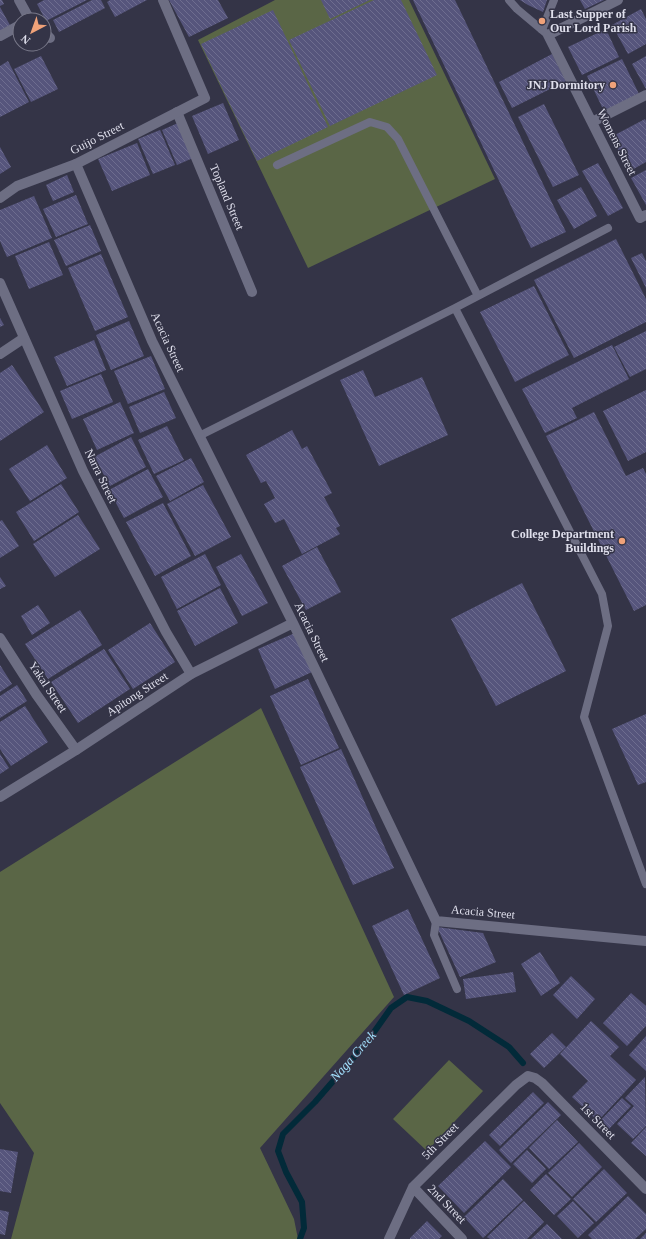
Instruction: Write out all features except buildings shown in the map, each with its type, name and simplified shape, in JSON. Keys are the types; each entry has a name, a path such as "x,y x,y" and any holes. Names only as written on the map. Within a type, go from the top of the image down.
{"street":[{"path":"19,0 26,12"},
{"name":"Guijo Street","path":"0,198 17,186 76,164 205,98 163,0"},
{"path":"545,33 618,0"},
{"path":"0,36 12,30"},
{"name":"Womens Street","path":"545,33 643,216"},
{"path":"592,122 646,95"},
{"name":"Topland Street","path":"177,112 252,292"},
{"name":"Acacia Street","path":"76,164 152,341 293,623 436,921 646,939"},
{"name":"Narra Street","path":"0,284 83,471 166,632 191,674"},
{"path":"0,354 24,338"},
{"name":"Apitong Street","path":"0,798 191,674 293,623"},
{"name":"Yakal Street","path":"0,638 36,694 76,750"},
{"name":"5th Street","path":"389,1239 413,1187 516,1085 528,1076"},
{"name":"1st Street","path":"528,1076 535,1078 542,1083 646,1189"},
{"name":"2nd Street","path":"413,1187 462,1239"}],"lane":[{"path":"509,0 517,10 545,33 554,0"},
{"path":"277,165 370,122 387,127 398,139 478,296"},
{"path":"199,436 455,308 608,228"},
{"path":"455,308 602,594 608,626 584,717 646,884"},
{"path":"436,921 434,935 457,989"}],"green space":[{"path":"275,0 409,0 495,179 308,268 198,40"},
{"path":"261,708 394,997 260,1148 294,1219 298,1239 11,1239 34,1153 0,1103 0,872"},
{"path":"449,1060 483,1091 427,1151 393,1119"}],"waterway":[{"name":"Naga Creek","path":"300,1239 304,1228 302,1202 286,1172 278,1151 283,1134 315,1102 367,1042 391,1008 407,997 427,1001 469,1021 509,1047 523,1063"}],"place":[{"name":"Last Supper of Our Lord Parish","path":"542,21"},
{"name":"JNJ Dormitory","path":"613,85"},
{"name":"College Department Buildings","path":"622,541"}]}
